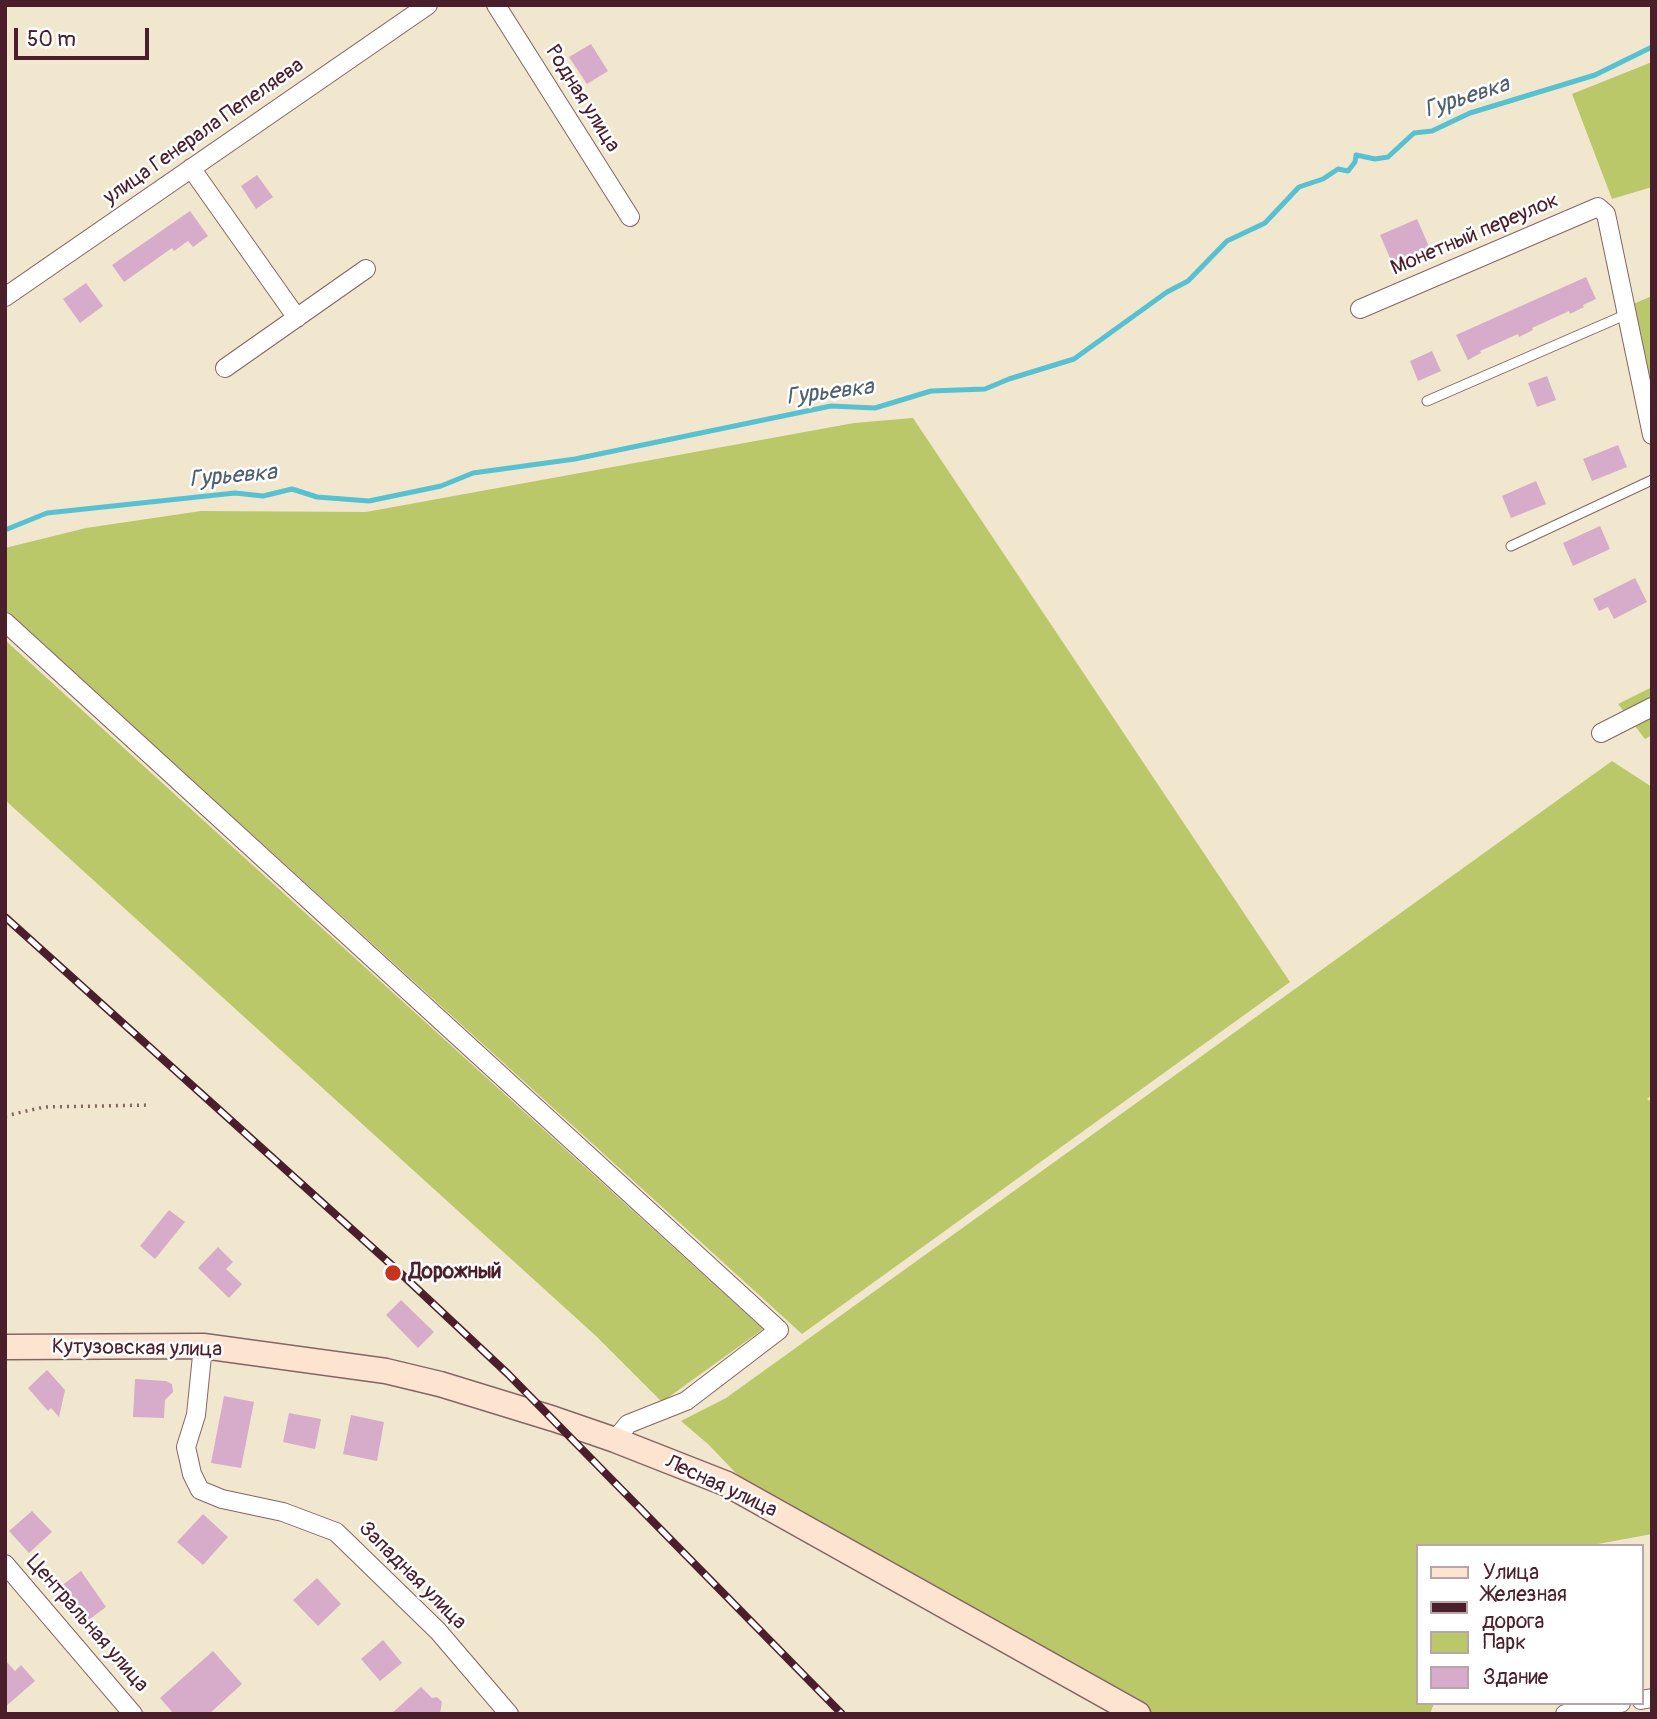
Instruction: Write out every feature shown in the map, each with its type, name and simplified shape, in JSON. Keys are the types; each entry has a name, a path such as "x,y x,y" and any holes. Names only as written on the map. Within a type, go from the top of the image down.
{"street":[{"name":"улица Генерала Пепеляева","path":"5,297 428,5"},
{"name":"Родная улица","path":"496,5 630,216"},
{"path":"191,168 297,318"},
{"name":"Монетный переулок","path":"1360,309 1598,207 1606,214 1625,315"},
{"path":"225,368 366,269"},
{"path":"1625,315 1652,435"},
{"path":"5,622 779,1330 686,1401 628,1424 615,1440"},
{"path":"1601,733 1652,707"},
{"name":"Кутузовская улица","path":"5,1347 203,1346 268,1356"},
{"name":"Западная улица","path":"203,1346 196,1415 186,1447 191,1474 200,1490 222,1499 283,1512 335,1532 438,1631 509,1714"},
{"name":"Лесная улица","path":"268,1356 386,1371 440,1384 615,1440 727,1485 1138,1714"},
{"name":"Центральная улица","path":"5,1564 133,1714"},
{"path":"1565,1714 1611,1705"}],"lane":[{"path":"1427,401 1625,315"},
{"path":"1511,546 1652,480"}],"path":[{"path":"5,1116 44,1107 151,1105"}],"green space":[{"path":"1652,62 1652,187 1612,199 1572,94"},
{"path":"1652,296 1652,381 1650,382 1633,304"},
{"path":"913,418 1290,982 802,1334 5,610 5,548 86,528 201,511 366,512 854,423"},
{"path":"5,640 763,1329 662,1402 596,1336 5,800"},
{"path":"1652,687 1652,735 1645,739 1618,704"},
{"path":"1612,761 1652,787 1652,1095 1647,1099 1652,1102 1652,1534 1598,1544 1416,1544 1416,1705 1433,1705 1430,1714 1133,1714 753,1491 709,1445 681,1421 726,1398"}],"building":[{"path":"591,44 608,71 587,84 569,57"},
{"path":"257,175 273,197 256,209 241,186"},
{"path":"190,211 208,236 193,247 188,241 174,251 172,248 124,282 112,265"},
{"path":"1417,219 1431,251 1394,267 1380,235"},
{"path":"1586,277 1596,299 1570,314 1569,311 1532,328 1533,330 1519,337 1518,334 1480,351 1481,353 1468,360 1456,335"},
{"path":"86,283 103,306 80,323 63,299"},
{"path":"1432,351 1441,371 1418,381 1410,361"},
{"path":"1547,376 1556,400 1537,407 1528,383"},
{"path":"1618,445 1627,467 1592,481 1583,459"},
{"path":"1536,481 1546,504 1511,518 1502,496"},
{"path":"1600,526 1610,549 1573,566 1563,543"},
{"path":"1635,578 1647,602 1614,619 1608,607 1599,611 1593,599"},
{"path":"169,1210 185,1222 155,1259 140,1246"},
{"path":"218,1247 233,1262 226,1269 242,1284 229,1298 198,1268"},
{"path":"401,1300 434,1332 418,1348 386,1315"},
{"path":"47,1370 65,1390 59,1417 51,1408 48,1411 28,1388"},
{"path":"135,1379 166,1381 172,1384 173,1392 165,1400 164,1418 133,1417"},
{"path":"224,1396 254,1402 241,1468 211,1463"},
{"path":"289,1413 321,1419 315,1449 283,1442"},
{"path":"351,1415 384,1422 377,1461 343,1454"},
{"path":"32,1511 52,1532 29,1553 9,1531"},
{"path":"203,1514 228,1537 203,1565 177,1542"},
{"path":"81,1571 106,1607 83,1624 57,1589"},
{"path":"317,1578 341,1604 318,1626 293,1600"},
{"path":"383,1640 402,1663 380,1681 361,1659"},
{"path":"213,1651 242,1684 209,1714 174,1714 160,1698"},
{"path":"5,1660 15,1671 21,1665 35,1681 5,1707"},
{"path":"421,1687 432,1698 437,1697 442,1702 440,1714 391,1714"}],"waterway":[{"name":"Гурьевка","path":"5,530 47,513 235,493 263,496 292,489 317,497 369,501 441,486 473,473 575,459 831,406 875,408 931,391 985,389 1074,359 1167,292 1188,281 1227,241 1265,223 1299,187 1323,179 1338,169 1348,171 1355,162 1356,155 1375,159 1388,157 1414,133 1432,131 1470,113 1595,75 1652,47"}],"railway":[{"path":"5,917 396,1269 508,1374 842,1714"}],"place":[{"name":"Дорожный","path":"393,1273"}]}
